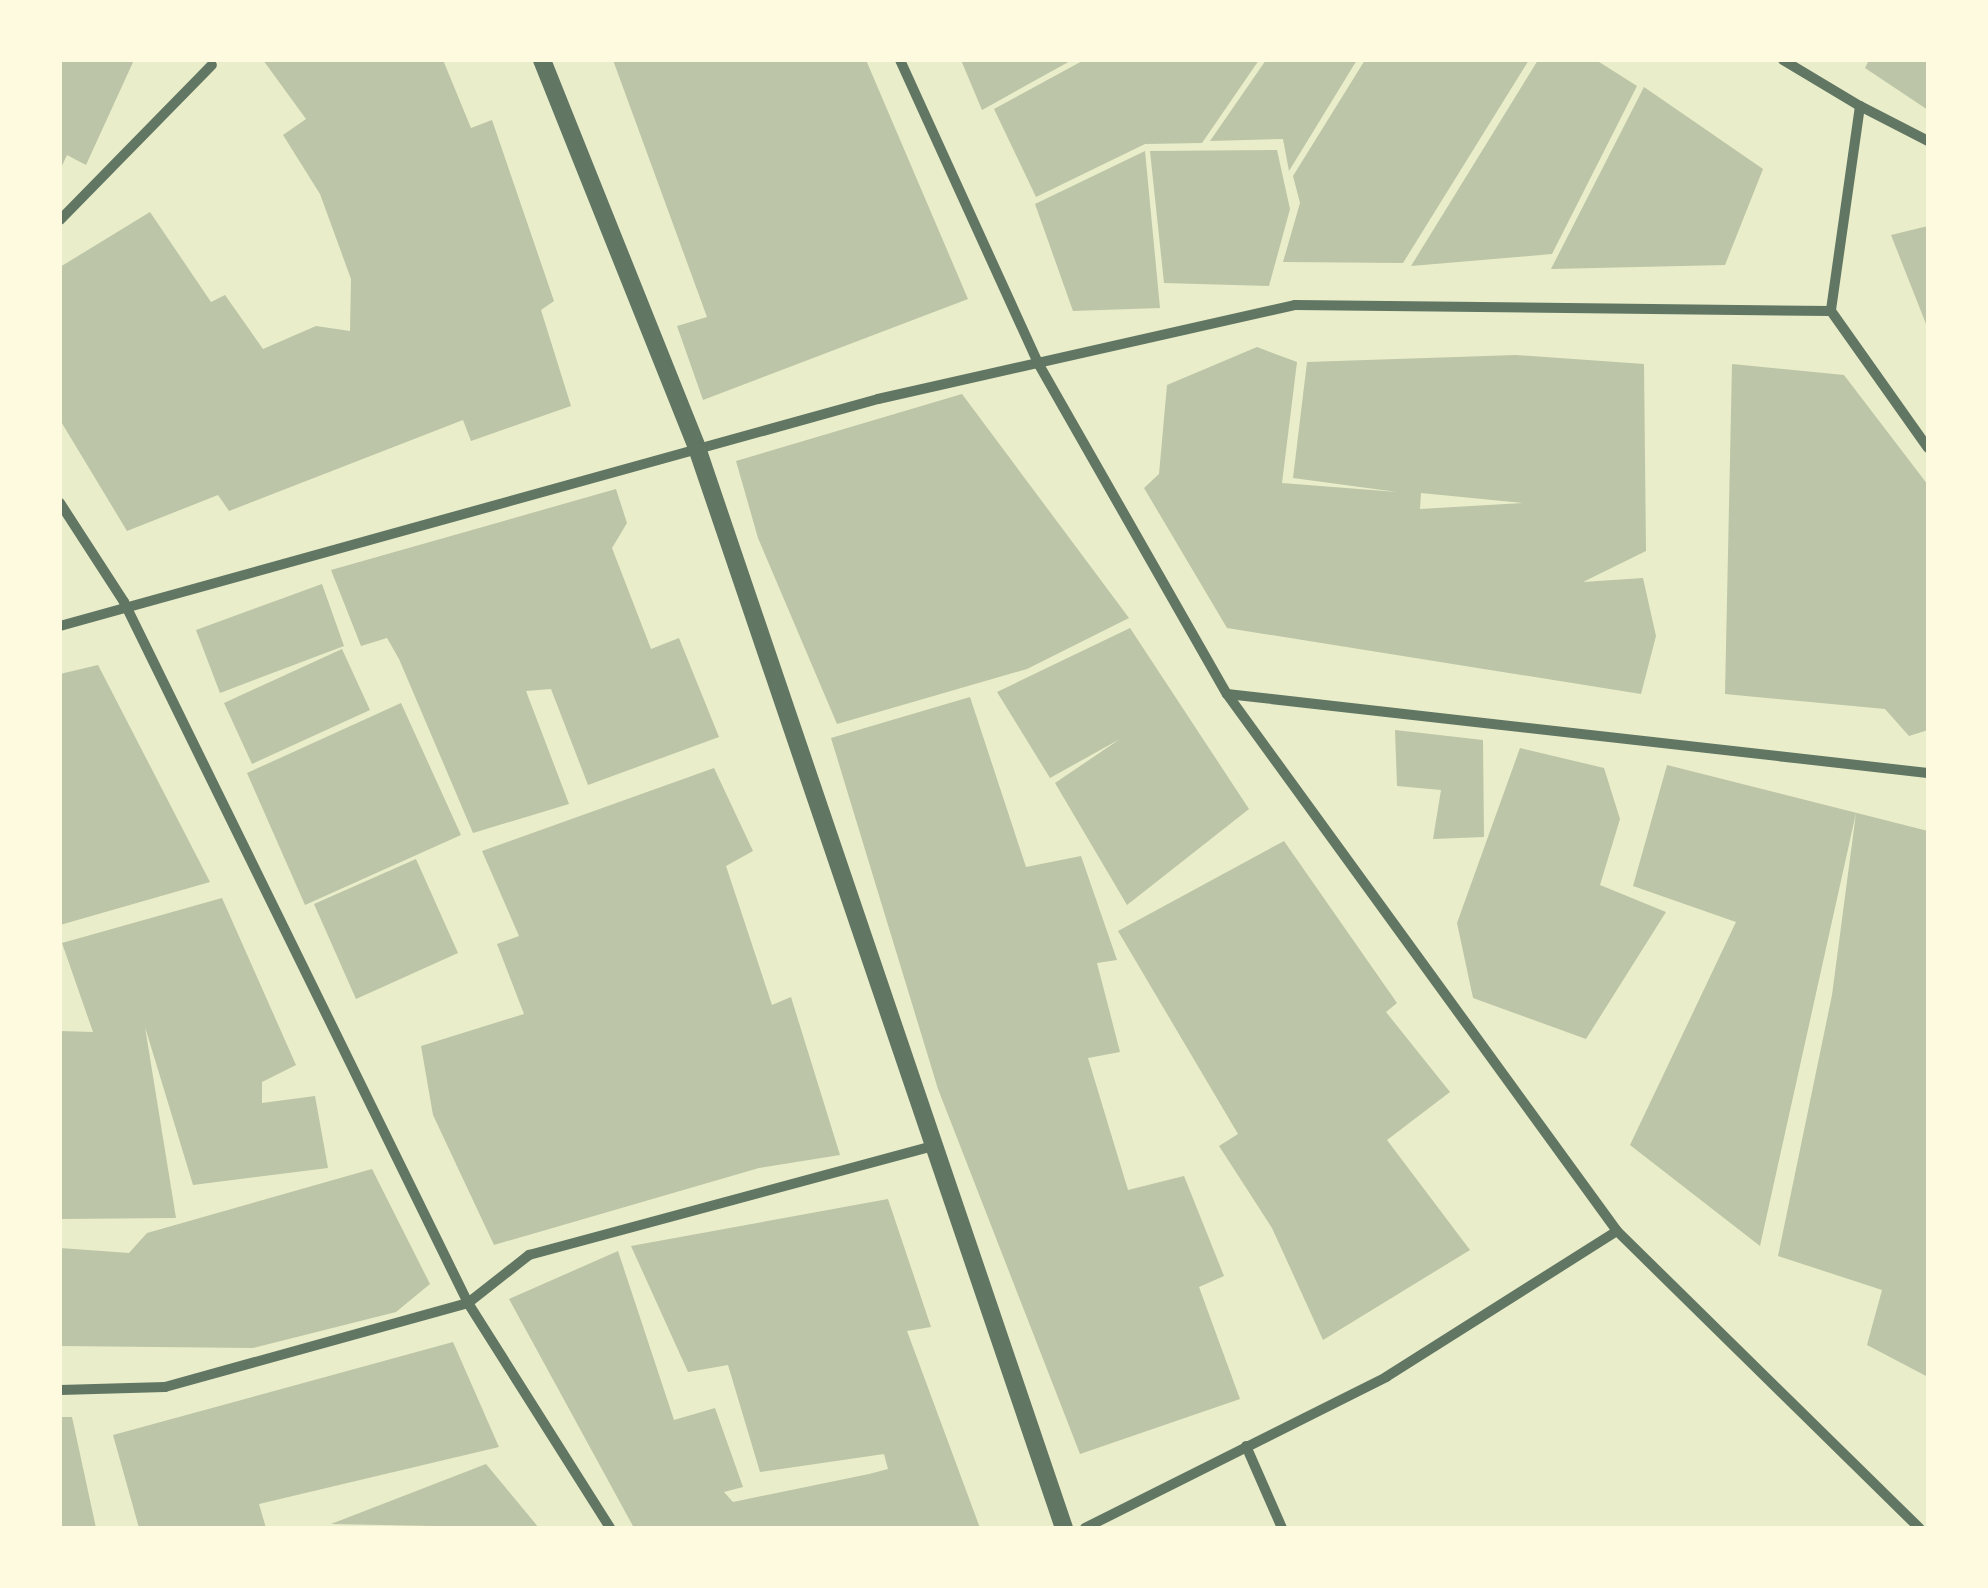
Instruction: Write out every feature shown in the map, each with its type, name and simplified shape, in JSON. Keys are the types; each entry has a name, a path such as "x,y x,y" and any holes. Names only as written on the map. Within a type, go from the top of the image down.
{"street":[{"path":"542,60 698,452 1064,1528"},
{"path":"900,60 1038,363 1227,694 1617,1230 1919,1528"},
{"path":"1784,60 1860,106 1928,140"},
{"path":"60,220 212,65"},
{"path":"1860,106 1830,311 1928,448"},
{"path":"60,626 124,602 1038,363 1295,305 1830,311"},
{"path":"60,504 124,602 468,1303 610,1528"},
{"path":"1227,694 1928,773"},
{"path":"60,1390 165,1387 468,1303 529,1255 933,1146"},
{"path":"1085,1528 1386,1377 1617,1230"},
{"path":"1246,1446 1282,1528"}],"building":[{"path":"60,60 134,60 86,165 67,155 60,170"},
{"path":"263,60 443,60 471,128 492,120 554,301 541,310 571,406 471,441 463,420 229,511 218,495 127,531 60,420 60,267 150,212 211,302 225,295 263,349 316,326 350,331 351,279 320,194 283,135 306,119"},
{"path":"613,60 866,60 968,299 703,400 677,326 707,317"},
{"path":"961,60 1072,60 982,110"},
{"path":"1084,60 1259,60 1202,143 1145,144 1036,197 994,109"},
{"path":"1266,60 1357,60 1289,171 1283,139 1210,141"},
{"path":"1365,60 1529,60 1403,263 1283,262 1300,203 1293,176"},
{"path":"1538,60 1596,60 1637,86 1552,254 1411,266"},
{"path":"1869,60 1928,60 1928,110 1865,68"},
{"path":"1644,87 1763,169 1725,265 1551,269"},
{"path":"1277,150 1290,209 1269,286 1164,283 1150,151"},
{"path":"1145,151 1160,308 1073,311 1035,204"},
{"path":"1928,226 1928,329 1891,235"},
{"path":"1257,347 1297,362 1282,483 1397,492 1293,478 1307,362 1516,355 1644,364 1646,551 1583,582 1643,578 1656,636 1641,694 1227,628 1144,488 1159,474 1167,385","holes":["1421,493 1523,503 1420,509"]},
{"path":"1732,364 1844,375 1928,485 1928,730 1909,736 1885,709 1725,694"},
{"path":"962,394 1129,618 1027,669 837,724 758,538 736,461"},
{"path":"616,489 627,523 612,548 651,649 679,638 719,737 588,785 551,689 526,691 569,804 473,833 399,659 387,638 361,646 331,570"},
{"path":"322,584 344,646 220,693 196,630"},
{"path":"1130,628 1249,809 1127,905 1055,783 1120,739 1050,778 997,692"},
{"path":"342,649 370,710 252,764 224,703"},
{"path":"98,665 210,882 60,925 60,674"},
{"path":"970,697 1026,867 1081,856 1117,960 1097,963 1120,1052 1088,1058 1128,1190 1184,1176 1224,1276 1199,1287 1240,1399 1080,1454 938,1089 831,738"},
{"path":"401,703 461,835 305,905 247,773"},
{"path":"1395,730 1483,740 1484,837 1433,839 1441,790 1397,786"},
{"path":"1520,748 1604,768 1620,819 1600,885 1666,912 1586,1039 1473,998 1457,923"},
{"path":"1667,765 1928,831 1928,1377 1867,1345 1882,1290 1778,1256 1832,995 1856,813 1760,1246 1630,1145 1736,922 1633,886"},
{"path":"714,768 753,851 726,866 772,1005 791,997 840,1155 759,1168 494,1245 433,1115 421,1046 524,1014 497,944 519,936 482,851"},
{"path":"1284,841 1397,1003 1386,1012 1450,1092 1387,1140 1470,1250 1323,1340 1272,1228 1219,1146 1238,1134 1118,931"},
{"path":"416,859 458,953 356,999 314,904"},
{"path":"222,898 296,1065 262,1082 262,1103 315,1096 328,1168 193,1185 145,1027 176,1218 60,1219 60,1031 93,1032 62,943"},
{"path":"372,1169 430,1284 396,1312 253,1348 60,1346 60,1248 129,1253 147,1233"},
{"path":"888,1199 931,1327 907,1331 980,1528 634,1528 509,1299 618,1251 674,1420 715,1408 743,1487 724,1492 733,1502 888,1469 884,1454 760,1472 728,1365 688,1372 631,1246"},
{"path":"453,1342 499,1447 259,1504 266,1528 139,1528 113,1435"},
{"path":"60,1417 72,1417 96,1528 60,1528"},
{"path":"486,1464 539,1528 331,1524"}]}
